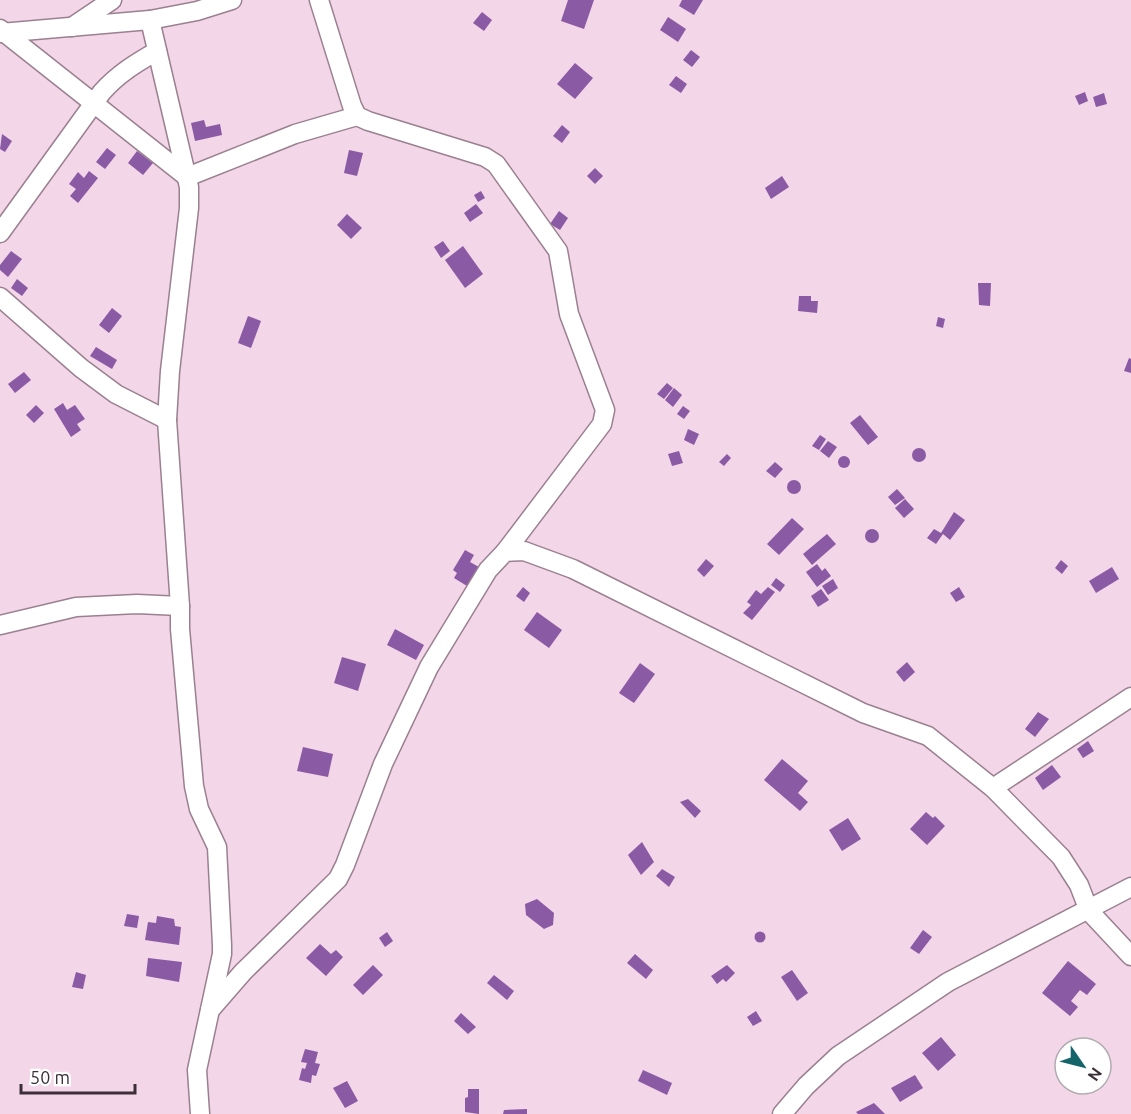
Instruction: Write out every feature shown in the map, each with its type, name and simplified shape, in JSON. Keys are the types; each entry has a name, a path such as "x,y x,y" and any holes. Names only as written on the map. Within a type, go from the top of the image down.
{"street":[{"path":"70,28 112,0"},
{"path":"1,32 150,20 197,11 231,0"},
{"path":"210,1011 243,972 338,879 383,764 429,667 488,570 505,552 602,424 605,415 569,314 558,251 496,164 485,157 357,116 319,0"},
{"path":"150,20 187,177 189,208 166,420 180,629 194,786 199,809 217,847 221,889 222,954 197,1070 200,1114"},
{"path":"1,32 187,177"},
{"path":"0,233 114,78 157,51"},
{"path":"187,177 296,134 357,116"},
{"path":"0,297 89,374 116,394 166,420"},
{"path":"505,552 524,551 573,569 863,713 928,736 993,788 1061,857 1079,885 1089,911 1131,956"},
{"path":"0,625 76,607 137,604 180,606"},
{"path":"993,788 1131,697"},
{"path":"782,1114 806,1086 838,1056 948,982 1089,911 1131,887"}],"building":[{"path":"568,0 594,0 584,29 561,21"},
{"path":"682,0 703,0 694,15 679,6"},
{"path":"482,12 492,20 484,31 473,23"},
{"path":"668,17 686,29 678,42 660,30"},
{"path":"691,50 700,57 692,67 683,60"},
{"path":"575,63 593,78 575,99 557,84"},
{"path":"676,76 687,84 681,93 669,85"},
{"path":"1085,92 1088,101 1079,105 1075,96"},
{"path":"1104,93 1107,104 1096,107 1093,97"},
{"path":"204,120 206,127 220,124 222,135 195,141 191,123"},
{"path":"562,125 570,132 562,143 553,136"},
{"path":"2,134 12,141 5,152 0,149"},
{"path":"107,148 116,155 105,169 96,162"},
{"path":"349,150 363,153 357,176 344,173"},
{"path":"137,151 153,163 143,175 128,163"},
{"path":"595,168 603,176 595,184 587,176"},
{"path":"89,171 98,178 78,203 70,196 76,189 69,184 78,172 84,178"},
{"path":"782,176 789,187 771,199 765,188"},
{"path":"481,191 485,198 478,202 474,195"},
{"path":"476,204 483,213 470,222 464,213"},
{"path":"559,211 568,218 560,230 550,224"},
{"path":"347,214 362,228 351,239 337,225"},
{"path":"443,241 450,251 441,258 434,247"},
{"path":"463,246 483,274 465,288 445,260"},
{"path":"11,251 22,259 8,277 0,270 0,265"},
{"path":"17,279 28,288 22,296 11,288"},
{"path":"978,283 991,283 990,306 979,305"},
{"path":"799,296 811,296 811,301 818,301 817,313 798,311"},
{"path":"112,308 122,316 109,333 99,325"},
{"path":"248,316 261,321 251,348 238,343"},
{"path":"938,317 945,319 943,328 936,326"},
{"path":"96,347 117,360 112,369 90,356"},
{"path":"1129,358 1131,359 1131,373 1124,371"},
{"path":"24,372 31,380 15,393 8,384"},
{"path":"667,383 673,388 664,399 657,394"},
{"path":"674,388 682,395 673,407 665,400"},
{"path":"63,403 67,410 75,405 85,419 77,424 81,430 71,437 54,409"},
{"path":"36,405 44,413 34,423 26,415"},
{"path":"683,406 690,411 684,419 677,414"},
{"path":"860,415 878,437 868,445 850,423"},
{"path":"688,429 699,434 694,445 684,440"},
{"path":"820,435 826,439 819,450 812,446"},
{"path":"828,441 837,447 829,458 820,451"},
{"path":"919,448 924,450 926,455 924,460 919,462 914,460 912,455 914,450"},
{"path":"679,451 683,463 672,466 668,454"},
{"path":"727,454 731,458 724,466 719,462"},
{"path":"846,456 850,462 846,468 842,468 838,460"},
{"path":"775,462 783,469 775,478 766,471"},
{"path":"791,480 797,480 801,487 797,494 791,494 787,490 787,484"},
{"path":"897,489 905,498 895,505 888,497"},
{"path":"905,499 914,509 904,518 895,508"},
{"path":"954,512 965,520 950,540 943,534 936,544 927,538 934,529 941,533"},
{"path":"792,518 804,529 779,555 767,544"},
{"path":"872,529 877,531 879,536 877,541 872,543 867,541 865,536 867,531"},
{"path":"827,534 836,544 812,565 803,554"},
{"path":"465,550 474,555 470,562 479,567 467,586 454,578 457,573 453,570"},
{"path":"706,559 714,566 704,577 697,570"},
{"path":"1061,560 1068,566 1062,574 1055,568"},
{"path":"817,564 822,571 825,568 831,576 817,587 806,572"},
{"path":"1112,567 1119,579 1096,593 1089,581"},
{"path":"776,578 785,585 780,592 771,585"},
{"path":"833,579 838,588 828,595 822,586"},
{"path":"523,587 530,593 524,602 516,596"},
{"path":"768,587 775,592 752,620 743,613 751,605 747,602 756,590 761,594"},
{"path":"959,587 965,597 956,602 950,593"},
{"path":"821,589 829,600 818,607 811,596"},
{"path":"537,612 562,630 549,648 524,630"},
{"path":"395,629 424,645 416,660 387,645"},
{"path":"342,657 366,664 358,691 334,683"},
{"path":"907,662 915,672 904,682 896,672"},
{"path":"640,663 655,674 634,703 619,693"},
{"path":"1038,712 1049,719 1035,737 1025,729"},
{"path":"1088,741 1094,751 1083,758 1077,749"},
{"path":"303,747 333,754 328,777 297,771"},
{"path":"782,759 808,781 798,793 808,802 800,811 764,780"},
{"path":"1052,765 1061,777 1043,790 1035,778"},
{"path":"688,799 701,811 695,818 680,802"},
{"path":"926,812 933,818 935,816 945,826 927,845 910,829"},
{"path":"848,818 861,839 842,851 829,830"},
{"path":"642,842 654,862 641,875 628,855"},
{"path":"662,869 675,877 669,887 656,876"},
{"path":"537,899 554,913 553,925 544,929 526,915 525,904"},
{"path":"127,914 139,916 137,928 124,926"},
{"path":"157,916 174,919 175,926 181,927 179,945 145,940 148,922 156,923"},
{"path":"923,930 932,937 919,954 910,948"},
{"path":"387,932 393,941 385,947 379,938"},
{"path":"760,932 764,933 764,941 760,942 756,941 755,937 756,933"},
{"path":"320,944 331,954 336,950 343,957 326,976 306,958"},
{"path":"635,954 653,970 646,979 627,963"},
{"path":"148,958 182,962 179,982 146,976"},
{"path":"1068,961 1096,984 1087,995 1080,990 1071,1001 1078,1007 1070,1016 1042,993"},
{"path":"373,965 383,975 363,995 353,985"},
{"path":"727,965 735,973 726,982 723,979 717,984 711,976"},
{"path":"792,970 808,993 797,1001 781,977"},
{"path":"76,972 86,975 83,989 72,987"},
{"path":"494,975 514,991 507,1000 487,983"},
{"path":"756,1011 762,1021 753,1026 747,1017"},
{"path":"461,1013 476,1027 468,1034 454,1021"},
{"path":"941,1037 956,1055 938,1071 922,1053"},
{"path":"305,1049 318,1052 315,1063 320,1064 316,1076 312,1075 311,1083 299,1080 302,1068 305,1069 307,1063 301,1062"},
{"path":"643,1070 672,1083 667,1095 638,1081"},
{"path":"915,1075 923,1088 900,1102 891,1088"},
{"path":"347,1081 358,1101 345,1108 333,1088"},
{"path":"468,1089 479,1089 479,1114 465,1112 465,1098 468,1097"},
{"path":"874,1103 885,1114 858,1114 856,1112"},
{"path":"527,1109 527,1114 503,1114 504,1110"}]}
